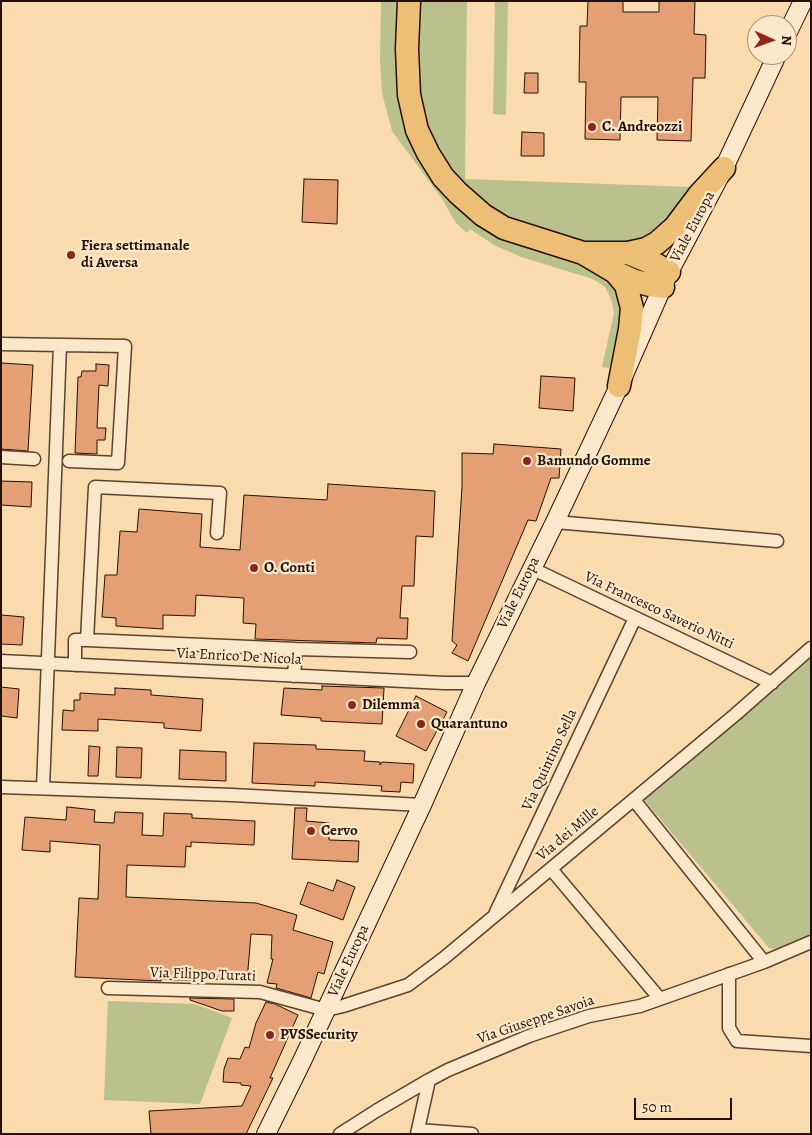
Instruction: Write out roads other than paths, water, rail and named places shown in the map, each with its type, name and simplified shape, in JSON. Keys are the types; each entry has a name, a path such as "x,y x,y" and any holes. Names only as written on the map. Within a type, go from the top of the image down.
{"highway":[{"path":"409,1 407,49 409,95 417,130 428,153 443,177 483,215 504,228 583,252 628,254 646,249 657,243 675,227 724,168"},
{"path":"583,252 615,272 635,281 650,285 666,280 657,265 628,254"},
{"path":"615,272 626,285 632,308 619,386"}],"main road":[{"path":"796,15 802,1"},
{"name":"Viale Europa","path":"266,1134 422,804 476,682 555,522 619,386 666,280 724,168 772,65"}],"street":[{"path":"1,344 125,346 118,463 69,461"},
{"path":"43,788 60,345"},
{"path":"1,457 34,459"},
{"path":"87,640 95,487 220,492 217,533"},
{"path":"555,522 777,540"},
{"name":"Via Francesco Saverio Nitti","path":"531,568 772,683"},
{"name":"Via Quintino Sella","path":"494,917 635,618"},
{"path":"75,665 75,640 410,652"},
{"name":"Via dei Mille","path":"326,1010 408,985 444,958 634,800 811,648"},
{"path":"294,676 296,649"},
{"name":"Via Enrico De Nicola","path":"1,661 444,683 476,682"},
{"path":"1,787 422,804"},
{"path":"634,800 764,962"},
{"path":"551,869 660,999"},
{"name":"Via Giuseppe Savoia","path":"340,1134 376,1110 448,1070 529,1036 589,1016 640,1006 764,962 811,942"},
{"path":"729,974 729,1028 737,1041 811,1046"},
{"name":"Via Filippo Turati","path":"108,988 260,992 326,1010"},
{"path":"429,1080 417,1132 472,1134"}],"place":[{"name":"C. Andreozzi","path":"592,127"},
{"name":"Fiera settimanale di Aversa","path":"71,255"},
{"name":"Bamundo Gomme","path":"527,461"},
{"name":"O. Conti","path":"254,568"},
{"name":"Dilemma","path":"352,705"},
{"name":"Quarantuno","path":"421,724"},
{"name":"Cervo","path":"311,831"},
{"name":"PVSSecurity","path":"270,1035"}]}
